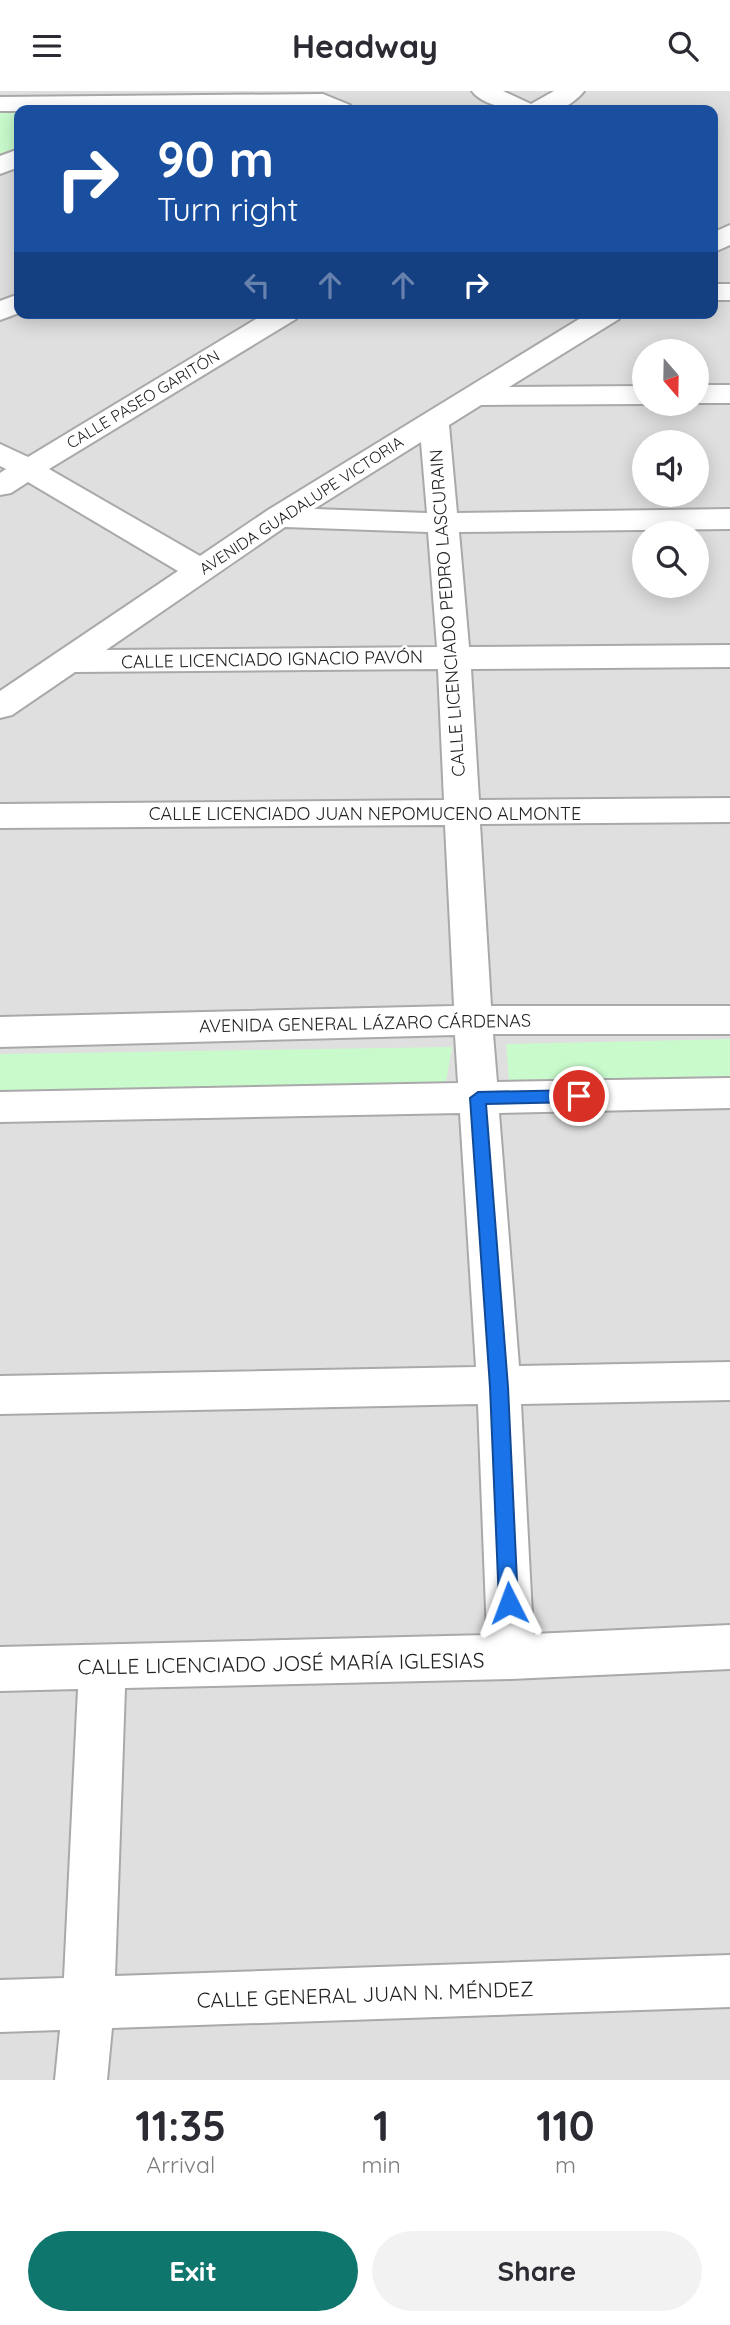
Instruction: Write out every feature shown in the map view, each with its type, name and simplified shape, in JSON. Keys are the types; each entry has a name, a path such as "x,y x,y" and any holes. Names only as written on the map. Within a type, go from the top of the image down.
{"street":[{"path":"484,91 513,105"},
{"path":"548,105 572,91"},
{"path":"161,105 323,101 331,105"},
{"path":"0,104 60,105"},
{"name":"CALLE PASEO GARITÓN","path":"0,486 276,319"},
{"name":"AVENIDA GUADALUPE VICTORIA","path":"0,707 279,517 599,319"},
{"path":"709,394 730,394"},
{"path":"471,396 632,395"},
{"name":"CALLE LICENCIADO PEDRO LASCURAIN","path":"433,421 454,657 473,1020 499,1387 511,1657"},
{"path":"0,453 200,570"},
{"path":"279,517 440,523 730,519"},
{"name":"CALLE LICENCIADO IGNACIO PAVÓN","path":"66,661 730,656"},
{"name":"CALLE LICENCIADO JUAN NEPOMUCENO ALMONTE","path":"0,816 730,810"},
{"name":"AVENIDA GENERAL LÁZARO CÁRDENAS","path":"0,1032 473,1020 730,1020"},
{"path":"0,1107 730,1093"},
{"path":"0,1395 730,1381"},
{"name":"CALLE LICENCIADO JOSÉ MARÍA IGLESIAS","path":"0,1669 511,1657 730,1647"},
{"path":"81,2080 88,2003 102,1668"},
{"name":"CALLE GENERAL JUAN N. MÉNDEZ","path":"0,2006 730,1981"}],"shaded area":[{"path":"0,91 730,91 730,2080 0,2080"}],"green space":[{"path":"0,106 14,109 14,156 0,163"},
{"path":"730,1039 730,1076 509,1080 506,1044"},
{"path":"452,1047 446,1082 0,1093 0,1054"}],"route":[{"path":"509,1603 499,1387 478,1098 579,1096"}]}
